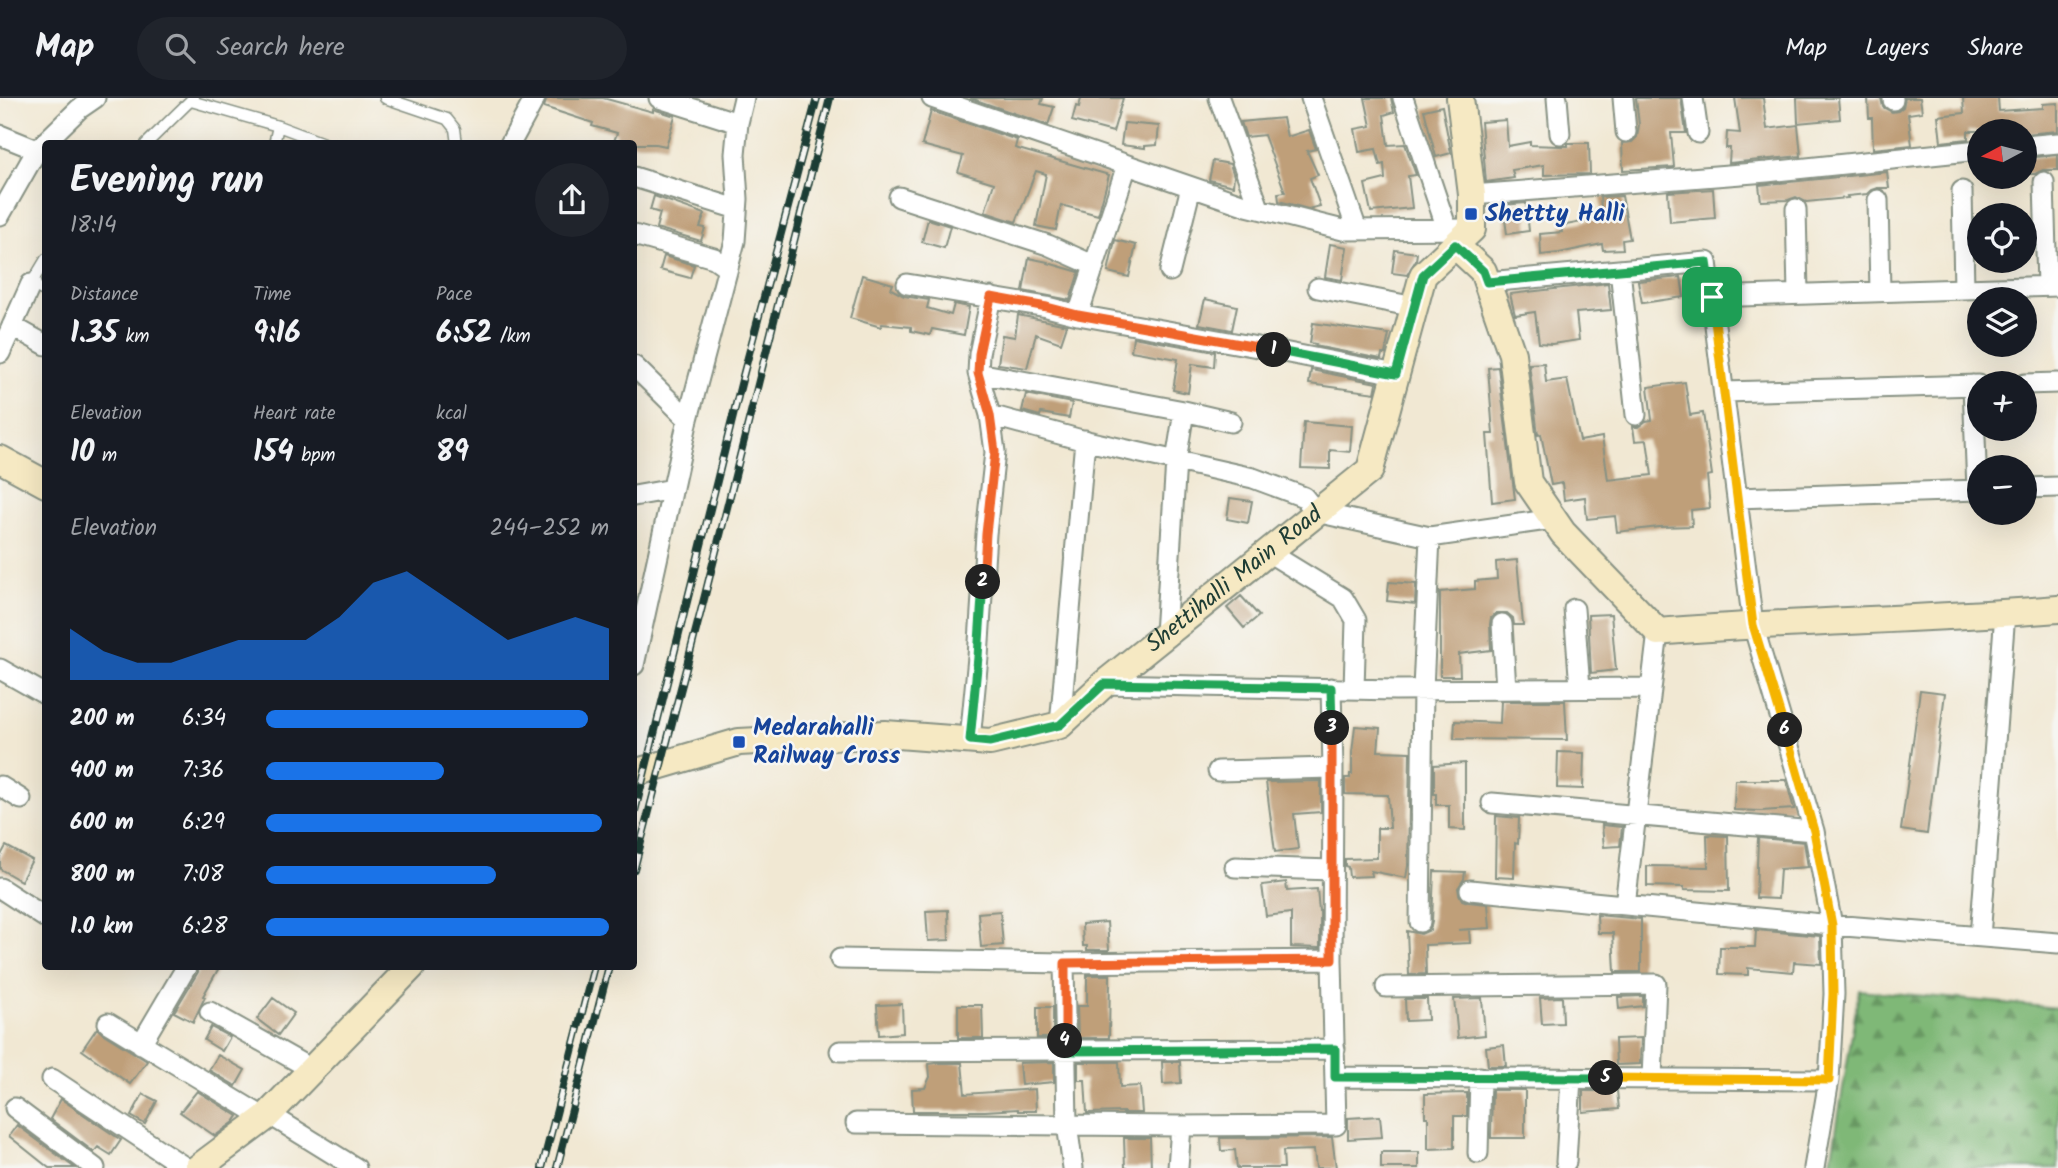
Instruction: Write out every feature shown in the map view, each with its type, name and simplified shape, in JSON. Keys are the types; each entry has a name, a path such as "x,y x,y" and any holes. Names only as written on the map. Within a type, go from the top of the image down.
{"street":[{"path":"47,140 79,109 95,98"},
{"path":"515,140 535,98"},
{"path":"659,98 738,123"},
{"path":"637,651 688,419 735,241 735,154 744,98"},
{"path":"932,98 1191,187 1343,230 1458,234"},
{"path":"1311,98 1357,230"},
{"path":"1403,98 1458,234 1483,271 1512,354 1528,482 1563,533 1658,632"},
{"path":"1458,234 1472,195 1460,98"},
{"path":"1557,98 1560,134"},
{"path":"1623,98 1626,132"},
{"path":"1693,98 1698,133"},
{"path":"1218,99 1259,208"},
{"path":"0,135 37,150"},
{"path":"2037,145 2058,143"},
{"path":"0,215 42,145"},
{"path":"1472,195 1767,172 1967,151"},
{"path":"1078,315 1127,165"},
{"path":"637,178 737,209"},
{"path":"1712,297 2053,286 2044,183"},
{"path":"1170,271 1191,187"},
{"path":"1962,191 1964,289"},
{"path":"899,197 1048,245 1093,265"},
{"path":"1878,200 1880,291"},
{"path":"1796,209 1798,294"},
{"name":"Shettihalli Main Road","path":"637,772 740,742 885,734 990,742 1060,725 1104,684 1370,470 1423,275 1458,234"},
{"path":"637,235 714,258 728,268"},
{"path":"1487,282 1707,262 1753,625 1814,831 1832,925 1833,994 1829,1080 1814,1168"},
{"path":"1620,270 1636,415"},
{"path":"907,284 1047,307 1396,374"},
{"path":"0,353 12,326 38,288"},
{"path":"1318,288 1415,307"},
{"path":"970,740 995,452 990,415 978,373 979,354 991,297"},
{"path":"12,326 42,343"},
{"path":"637,369 688,419"},
{"path":"978,373 1231,422"},
{"path":"2037,384 2058,383"},
{"path":"1724,392 1967,385"},
{"path":"1165,634 1176,461 1184,411"},
{"path":"990,415 1085,440 1253,478 1304,498 1316,512 1430,537 1554,519"},
{"path":"1060,725 1085,440"},
{"path":"0,459 42,482"},
{"path":"2037,488 2058,487"},
{"path":"637,495 673,489"},
{"path":"1737,498 1967,490"},
{"path":"1420,922 1423,690 1430,537"},
{"path":"1268,552 1343,598 1356,620 1354,689"},
{"path":"1574,609 1580,688"},
{"path":"1658,632 2058,609"},
{"path":"1980,937 2005,613"},
{"path":"1502,624 1506,689"},
{"path":"1625,905 1658,632"},
{"path":"0,669 42,693"},
{"path":"1104,684 1423,690 1650,688"},
{"path":"856,1123 1336,1125 1332,960 1331,688"},
{"path":"1218,771 1333,768"},
{"path":"0,786 21,799"},
{"path":"1492,803 1814,831"},
{"path":"1235,867 1332,870"},
{"path":"0,888 42,915"},
{"path":"1470,890 1832,925 2058,943"},
{"path":"840,959 1065,963 1332,960"},
{"path":"1065,963 1067,1124 1073,1168"},
{"path":"141,1044 185,970"},
{"path":"212,1164 266,1116 408,970"},
{"path":"1386,987 1657,984 1652,1078"},
{"path":"210,1012 311,1069"},
{"path":"108,1023 356,1168"},
{"path":"840,1051 1335,1049"},
{"path":"1335,1077 1829,1080"},
{"path":"1478,1153 1480,1077"},
{"path":"1566,1163 1571,1077"},
{"path":"52,1079 186,1168"},
{"path":"15,1108 95,1168"},
{"path":"1178,1168 1181,1126"}],"lane":[{"path":"385,98 447,119 455,130 456,140"},
{"path":"150,140 192,100 315,140"},
{"path":"275,140 278,126"}],"green space":[{"path":"1859,990 2058,1008 2058,1168 1830,1168"}],"building":[{"path":"547,98 603,98 675,116 666,146 637,144 637,140 614,140 617,133 544,107"},
{"path":"970,98 1043,98 1041,104 1054,107 1048,125"},
{"path":"1081,98 1123,98 1113,132 1072,121"},
{"path":"1365,98 1391,98 1394,112 1384,115 1388,145 1405,144 1416,175 1408,176 1412,208 1371,212 1365,184 1385,179 1384,164 1380,165 1376,149 1359,152 1355,129 1371,126"},
{"path":"1636,98 1681,98 1686,133 1671,133 1674,167 1623,170 1622,143 1632,142 1637,137 1639,125"},
{"path":"1735,98 1763,98 1767,129 1798,125 1801,156 1729,163 1727,132 1740,133"},
{"path":"1797,98 1838,98 1840,119 1798,123"},
{"path":"1868,98 1881,98 1883,107 1892,112 1903,107 1905,98 1920,98 1922,112 1908,114 1912,145 1873,149"},
{"path":"1963,98 1998,98 1999,111 2043,108 2043,104 2058,103 2058,131 2037,133 2037,119 1967,119 1967,139 1941,142 1938,116 1964,113"},
{"path":"1442,106 1451,153 1436,157 1424,110"},
{"path":"931,111 1017,140 1015,148 1109,175 1098,215 1061,205 1056,230 1036,226 1046,174 1036,171 1016,222 985,212 994,183 958,172 963,156 922,145"},
{"path":"1283,118 1287,137 1309,130 1316,149 1307,151 1318,175 1310,178 1320,206 1308,209 1279,201 1278,193 1285,192 1264,135 1246,137 1241,122"},
{"path":"1506,120 1508,146 1530,142 1530,145 1560,146 1568,146 1568,143 1589,143 1590,174 1544,175 1544,165 1512,170 1514,178 1486,182 1481,122"},
{"path":"1124,123 1159,126 1157,145 1145,148 1121,145"},
{"path":"2058,155 2058,170 2043,170 2037,173 2037,157"},
{"path":"1213,161 1230,164 1234,176 1233,186 1209,180"},
{"path":"1887,172 1889,188 1877,188 1867,194 1806,202 1796,197 1761,201 1759,185"},
{"path":"1713,189 1715,218 1670,222 1668,192"},
{"path":"654,196 705,214 700,227 705,228 701,241 656,228 660,213 650,210"},
{"path":"1622,196 1630,239 1622,240 1623,249 1603,250 1602,244 1541,255 1540,234 1562,232 1561,226 1602,218 1600,197"},
{"path":"1526,203 1529,231 1507,234 1503,205"},
{"path":"928,219 950,226 944,248 922,242"},
{"path":"1115,240 1136,245 1129,277 1108,272"},
{"path":"1330,244 1347,247 1342,280 1325,277"},
{"path":"1395,250 1417,253 1407,275 1392,273"},
{"path":"664,256 694,265 690,278 660,270"},
{"path":"1029,258 1079,272 1070,300 1023,291"},
{"path":"862,275 893,284 891,289 904,296 929,300 927,308 951,315 954,304 969,307 964,335 932,329 930,335 911,331 911,327 882,324 881,327 850,318"},
{"path":"1681,277 1684,297 1642,303 1638,281"},
{"path":"1608,283 1611,310 1576,313 1579,340 1552,344 1539,343 1535,312 1515,315 1510,294"},
{"path":"1205,299 1237,306 1232,330 1199,324"},
{"path":"1018,315 1067,325 1061,343 1036,334 1027,368 998,364 1002,335 1015,337"},
{"path":"1313,323 1389,334 1385,354 1382,354 1381,359 1315,346 1316,344 1310,343"},
{"path":"1133,337 1215,352 1214,367 1192,364 1188,393 1173,390 1178,359 1131,351"},
{"path":"1544,363 1546,382 1567,379 1580,441 1602,437 1608,480 1652,475 1647,440 1635,441 1633,427 1652,420 1648,387 1685,382 1690,415 1703,413 1712,475 1707,476 1710,508 1691,510 1692,526 1617,532 1615,516 1587,519 1585,497 1564,500 1562,483 1551,485 1541,434 1538,435 1529,364"},
{"path":"1498,367 1515,499 1492,502 1487,434 1493,434 1488,368"},
{"path":"1311,370 1377,383 1375,393 1309,384"},
{"path":"1026,394 1072,403 1069,418 1041,413 1040,416 1022,411"},
{"path":"1304,422 1352,426 1350,452 1330,450 1330,469 1301,468"},
{"path":"1230,498 1252,501 1248,523 1227,519"},
{"path":"1517,560 1523,625 1514,625 1513,618 1507,613 1496,613 1490,624 1491,650 1459,654 1460,676 1440,676 1440,592 1475,589 1475,581 1497,579 1496,562"},
{"path":"1389,582 1416,584 1415,604 1387,601"},
{"path":"1241,596 1259,616 1244,628 1227,608"},
{"path":"1611,614 1616,670 1591,673 1588,615"},
{"path":"1920,690 1945,693 1927,834 1901,830"},
{"path":"1501,701 1565,701 1567,740 1454,739 1455,721 1500,723"},
{"path":"1355,726 1380,728 1378,751 1410,752 1406,878 1371,871 1372,876 1349,877 1348,867 1345,866 1345,859 1377,858 1377,828 1390,828 1388,795 1345,794 1345,778 1350,778 1352,774"},
{"path":"1558,752 1584,753 1583,789 1557,788"},
{"path":"1465,763 1465,830 1449,829 1449,805 1436,805 1434,765"},
{"path":"1735,780 1786,780 1794,809 1734,810"},
{"path":"1321,781 1321,812 1294,814 1298,849 1275,852 1266,782"},
{"path":"1496,816 1519,818 1514,878 1495,877"},
{"path":"1602,825 1622,827 1620,846 1604,847"},
{"path":"1707,835 1728,836 1729,891 1647,886 1647,866 1708,867"},
{"path":"1758,838 1804,842 1808,867 1780,869 1778,899 1756,898"},
{"path":"6,846 32,860 21,881 0,869 0,857"},
{"path":"1434,871 1465,872 1458,888 1459,894 1462,900 1488,904 1490,928 1469,929 1470,943 1425,945 1426,974 1409,975 1407,931 1421,934 1430,930"},
{"path":"1286,882 1287,891 1317,889 1320,948 1291,947 1291,913 1266,916 1262,885"},
{"path":"948,910 949,940 928,941 926,911"},
{"path":"1000,911 1003,945 981,947 978,913"},
{"path":"1597,915 1641,919 1641,972 1615,972 1613,933 1598,933"},
{"path":"1107,922 1109,950 1087,950 1087,946 1083,946 1082,924"},
{"path":"1756,930 1820,936 1821,964 1794,962 1793,972 1748,968 1748,975 1719,974 1720,947 1755,947"},
{"path":"218,970 203,996 205,997 193,1022 174,1012 198,972"},
{"path":"1087,975 1110,975 1109,1038 1078,1038 1077,1006 1087,1006"},
{"path":"1643,996 1643,1006 1619,1009 1618,997"},
{"path":"1562,997 1563,1023 1542,1024 1540,998"},
{"path":"273,998 294,1013 278,1035 257,1019"},
{"path":"1482,998 1485,1035 1458,1038 1454,999"},
{"path":"1405,999 1427,999 1428,1020 1406,1021"},
{"path":"902,1004 903,1033 879,1035 877,1005"},
{"path":"958,1005 982,1005 983,1038 958,1038"},
{"path":"1037,1007 1053,1007 1053,1038 1037,1038"},
{"path":"211,1027 230,1037 222,1051 204,1040"},
{"path":"97,1028 147,1061 130,1084 82,1050"},
{"path":"1641,1038 1640,1064 1616,1065 1615,1039"},
{"path":"1504,1045 1506,1066 1488,1066 1486,1047"},
{"path":"218,1055 245,1070 236,1086 209,1070"},
{"path":"1054,1062 1054,1082 1021,1085 1019,1063"},
{"path":"1078,1062 1119,1062 1120,1087 1140,1086 1142,1113 1087,1113 1085,1080 1078,1080"},
{"path":"1162,1062 1180,1062 1181,1083 1163,1084"},
{"path":"962,1063 965,1094 1035,1089 1036,1111 913,1111 912,1089 925,1088 930,1077 929,1064"},
{"path":"1492,1090 1525,1090 1525,1138 1491,1138"},
{"path":"197,1091 238,1116 215,1136 180,1112"},
{"path":"1583,1091 1617,1091 1619,1109 1583,1112"},
{"path":"1467,1093 1467,1116 1454,1116 1454,1148 1428,1149 1425,1094"},
{"path":"143,1094 157,1101 145,1124 131,1116"},
{"path":"61,1099 121,1140 111,1155 98,1147 94,1152 50,1119"},
{"path":"1380,1116 1382,1137 1348,1139 1348,1118"},
{"path":"17,1125 75,1168 49,1168 9,1136"},
{"path":"1332,1137 1336,1168 1316,1168 1314,1150 1283,1151 1284,1168 1237,1168 1235,1150 1221,1151 1220,1138"},
{"path":"1124,1138 1150,1138 1151,1168 1125,1168"},
{"path":"1381,1152 1419,1152 1419,1168 1381,1168"}],"railway":[{"path":"637,803 743,376 817,98"},
{"path":"637,857 830,98"},
{"path":"542,1168 593,970"},
{"path":"557,1168 608,970"}],"place":[{"name":"Shettty Halli","path":"1471,214"},
{"name":"Medarahalli Railway Cross","path":"739,742"}],"route":[{"path":"1455,245 1483,271 1487,282 1707,262 1712,297 1753,625 1814,831 1832,925 1833,994 1829,1080 1335,1077 1335,1049 1065,1051 1065,963 1332,960 1331,688 1104,684 1060,725 990,742 970,740 995,452 990,415 978,373 979,354 991,297 1396,374 1423,275 1455,245"}]}
